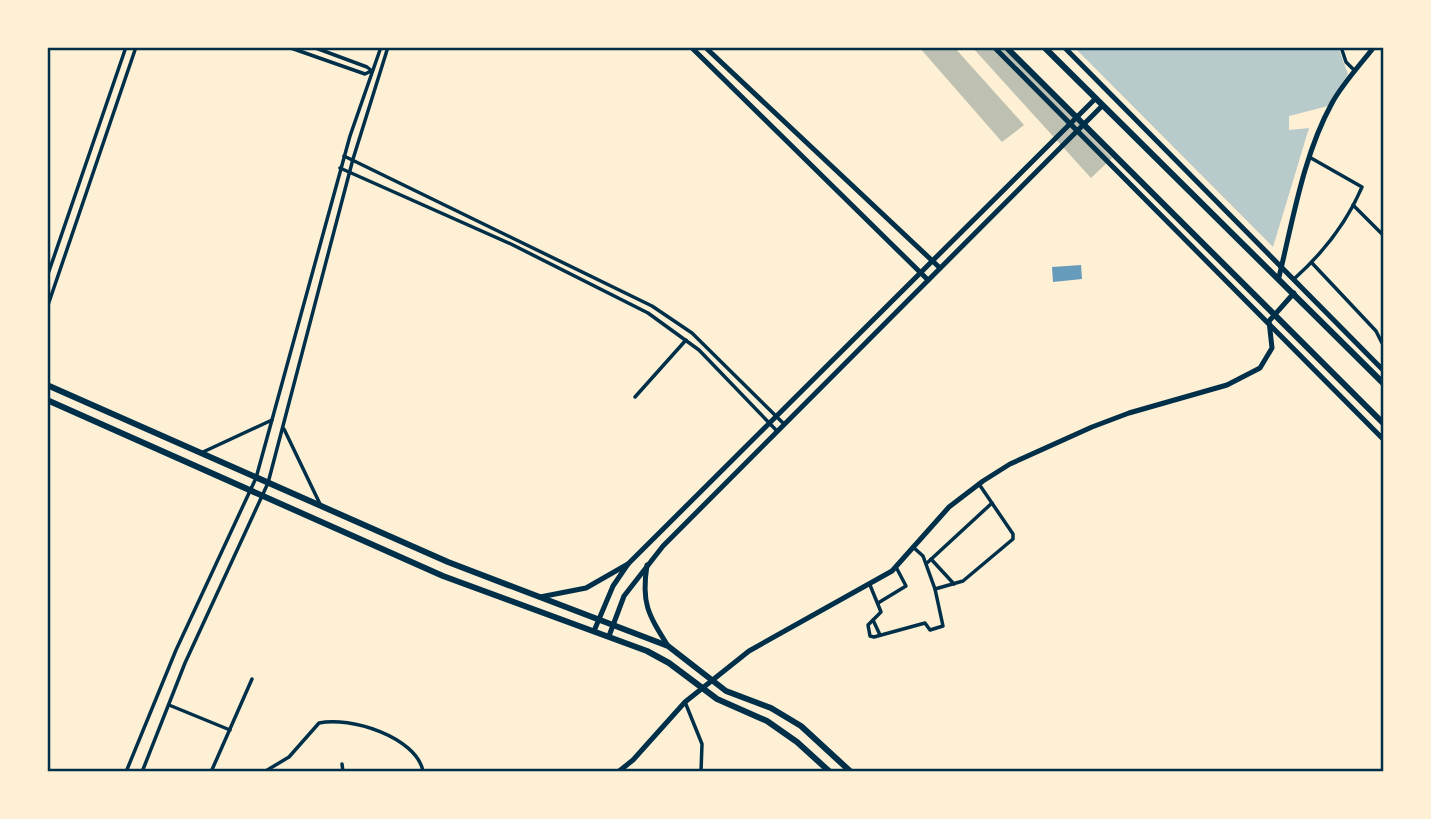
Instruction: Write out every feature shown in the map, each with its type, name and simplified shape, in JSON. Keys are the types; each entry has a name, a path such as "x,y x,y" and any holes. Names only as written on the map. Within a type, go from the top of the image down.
{"main road":[{"path":"1006,47 1384,424"},
{"path":"1044,47 1384,384"},
{"path":"47,385 448,562 614,623 668,646 726,691 771,708 793,721 851,772"},
{"path":"47,400 443,576 660,657 724,703 767,721 797,742 830,772"}],"street":[{"path":"47,277 126,47"},
{"path":"47,308 136,47"},
{"path":"288,47 365,74 375,72"},
{"path":"313,47 375,72"},
{"path":"142,772 268,483 381,47"},
{"path":"126,772 176,650 251,492 340,168 375,72 388,47"},
{"path":"691,47 928,280"},
{"path":"705,47 940,268"},
{"path":"994,47 1269,321 1384,440"},
{"path":"1064,47 1282,264 1384,371"},
{"path":"1341,47 1346,62 1355,71"},
{"path":"1279,277 1291,219 1330,107 1374,47"},
{"path":"594,631 613,586 628,564 1095,99"},
{"path":"609,636 624,596 648,565 777,431 1102,106"},
{"path":"344,156 652,306 692,333 784,424"},
{"path":"1294,279 1312,263 1353,205 1362,187 1311,158"},
{"path":"340,168 400,192 648,313 687,340 777,431"},
{"path":"1353,205 1384,236"},
{"path":"1312,263 1376,331 1382,343"},
{"path":"618,772 633,760 685,702 765,641 870,585 896,567 949,507 1010,464 1092,427 1245,377 1260,368 1272,348 1269,321 1294,293"},
{"path":"635,397 687,340"},
{"path":"201,453 272,421"},
{"path":"283,427 321,507"},
{"path":"935,589 963,581 1014,538 979,484"},
{"path":"926,563 992,503"},
{"path":"870,585 881,612 868,625 870,636 925,623 930,630 943,626 926,563 914,547"},
{"path":"931,559 954,584"},
{"path":"540,597 586,588 628,564"},
{"path":"648,565 644,587 645,607 668,646"},
{"path":"878,603 906,586 896,567"},
{"path":"873,620 880,635"},
{"path":"211,772 252,679"},
{"path":"685,702 702,744 701,772"},
{"path":"169,705 230,730"},
{"path":"264,772 289,757 319,723 339,720 372,728 419,758 423,771"},
{"path":"342,764 343,772"}],"shaded area":[{"path":"1074,47 1338,47 1348,74 1328,106 1289,116 1289,130 1309,128 1273,247"}],"water":[{"path":"1081,265 1082,279 1053,282 1052,267"}],"building":[{"path":"919,47 954,47 1024,125 1002,142"},
{"path":"972,47 1002,47 1112,158 1091,178"}]}
